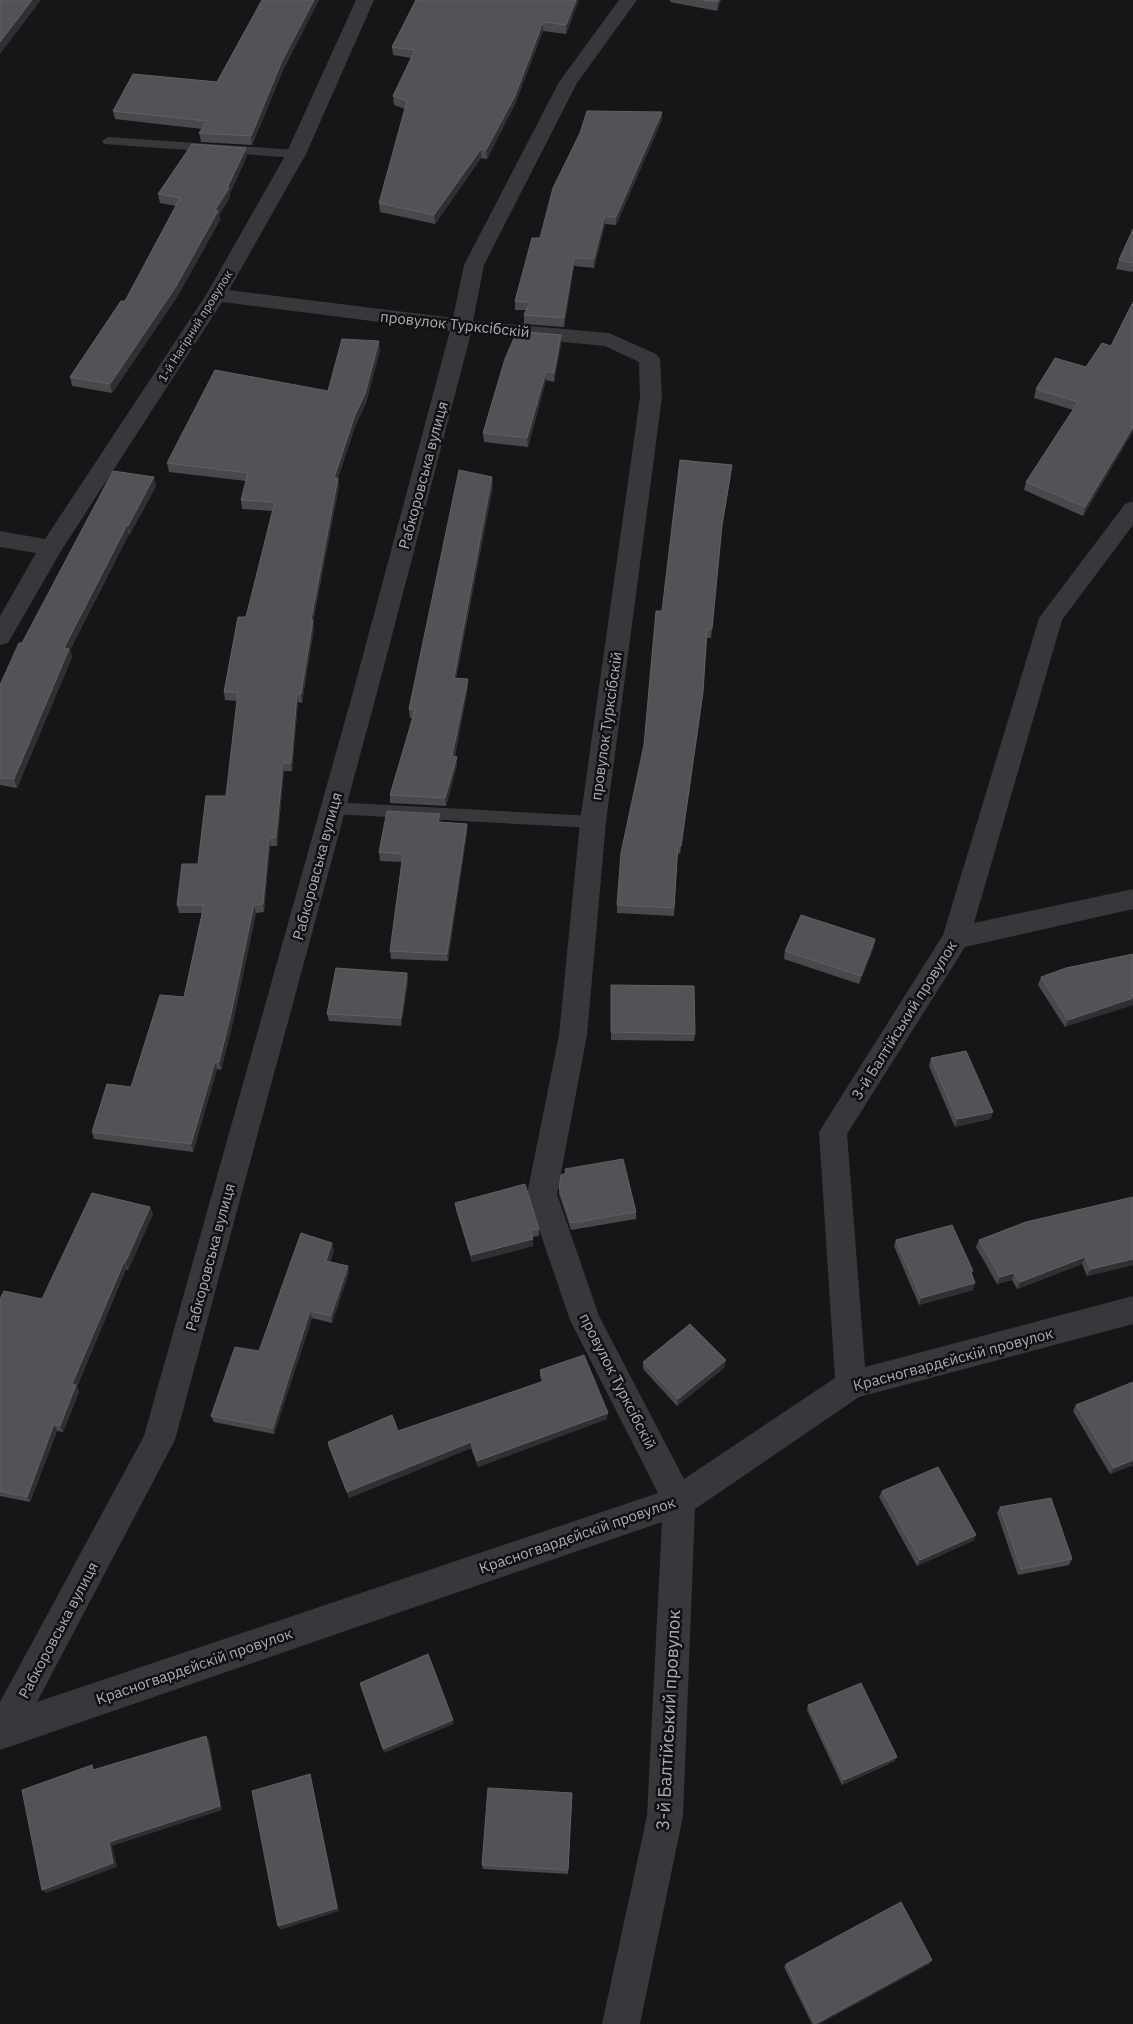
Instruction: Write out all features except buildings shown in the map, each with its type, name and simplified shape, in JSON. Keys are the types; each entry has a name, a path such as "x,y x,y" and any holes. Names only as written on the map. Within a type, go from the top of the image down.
{"street":[{"name":"1-й Нагірний провулок","path":"0,637 51,548 216,295 296,154 365,0"},
{"name":"Рабкоровська вулиця","path":"2,1732 159,1440 462,326 474,265 568,82 628,0"},
{"name":"провулок Турксібскій","path":"216,295 462,326 608,340 650,359 651,397 593,822 573,1035 542,1194 585,1320 679,1501"},
{"name":"3-й Балтійський провулок","path":"851,1385 833,1132 956,938 1050,618 1133,509"},
{"path":"0,539 51,548"},
{"path":"956,938 1133,899"},
{"name":"Красногвардєйскій провулок","path":"2,1732 679,1501 851,1385 1133,1310"},
{"name":"3-й Балтійський провулок","path":"621,2024 666,1816 679,1501"}],"lane":[{"path":"108,141 296,154"},
{"path":"332,808 593,822"}]}
